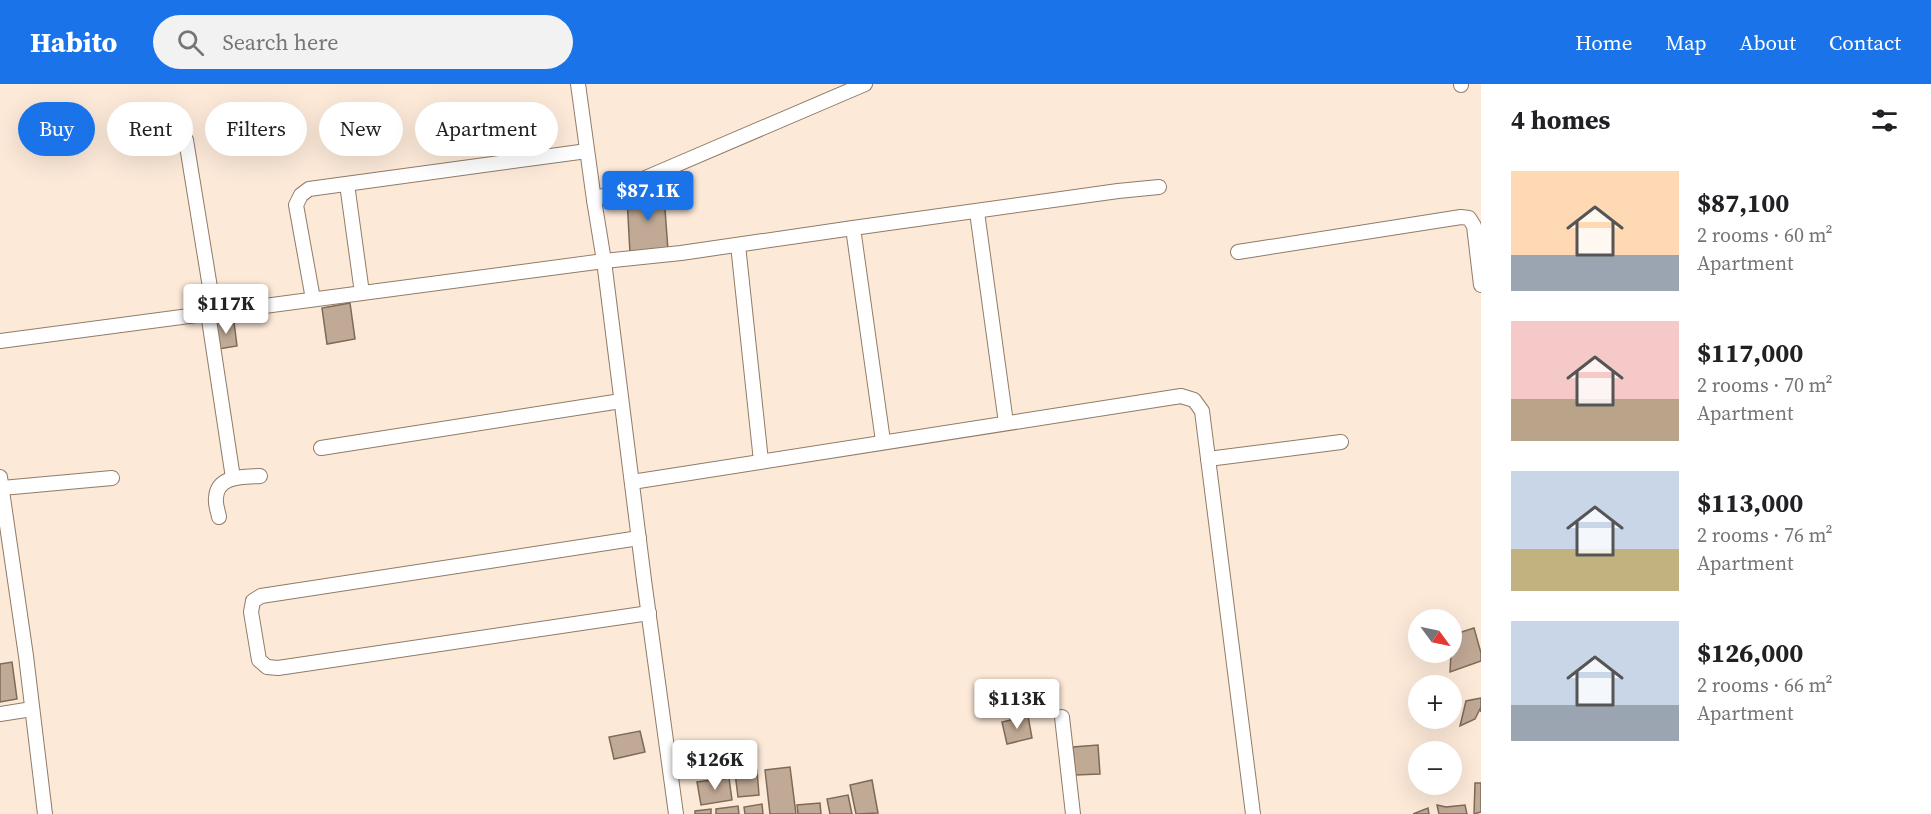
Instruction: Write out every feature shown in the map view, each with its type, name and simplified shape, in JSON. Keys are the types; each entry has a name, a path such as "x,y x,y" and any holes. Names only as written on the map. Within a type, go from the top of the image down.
{"street":[{"path":"578,84 604,261 676,814"},
{"path":"594,200 865,84"},
{"path":"313,300 296,205 301,195 309,189 587,151"},
{"path":"188,156 233,478"},
{"path":"347,184 362,293"},
{"path":"0,340 738,245 1118,190 1159,188"},
{"path":"977,212 1006,423"},
{"path":"1238,252 1461,217 1469,218 1474,226 1481,285"},
{"path":"854,228 883,441"},
{"path":"738,245 761,461"},
{"path":"632,482 1182,396 1194,400 1202,411 1252,814"},
{"path":"321,448 621,401"},
{"path":"1208,459 1341,442"},
{"path":"219,517 216,498 218,489 224,482 233,478 260,476"},
{"path":"45,814 33,709 2,502 1,482 112,478"},
{"path":"639,538 261,596 253,602 251,612 259,660 267,667 278,668 649,613"},
{"path":"0,714 33,709"},
{"path":"1062,717 1072,814"}],"building":[{"path":"663,182 668,250 630,253 627,198 654,195 654,184"},
{"path":"350,303 355,339 327,344 322,308"},
{"path":"234,322 237,346 219,349 215,323"},
{"path":"1474,628 1481,661 1450,672 1450,663 1462,663 1462,632"},
{"path":"12,662 17,699 0,702 0,664"},
{"path":"1481,698 1481,712 1480,709 1475,719 1462,725 1462,718 1466,701"},
{"path":"1028,716 1032,738 1007,744 1002,722"},
{"path":"640,731 645,752 614,759 609,737"},
{"path":"1098,745 1100,774 1075,775 1073,747"},
{"path":"790,767 796,814 770,814 765,770"},
{"path":"757,770 759,795 738,797 735,773"},
{"path":"729,778 732,800 701,805 697,782"},
{"path":"872,780 878,813 856,814 850,785"},
{"path":"1475,783 1481,783 1481,812 1474,814"},
{"path":"848,795 852,814 830,814 827,799"},
{"path":"820,803 821,814 798,814 797,805"},
{"path":"762,804 763,814 745,814 744,807"},
{"path":"1437,805 1446,807 1465,805 1467,814 1439,814"},
{"path":"738,806 739,814 716,814 716,809"},
{"path":"1428,808 1429,814 1413,814"},
{"path":"711,809 711,814 695,814 695,811"}]}
